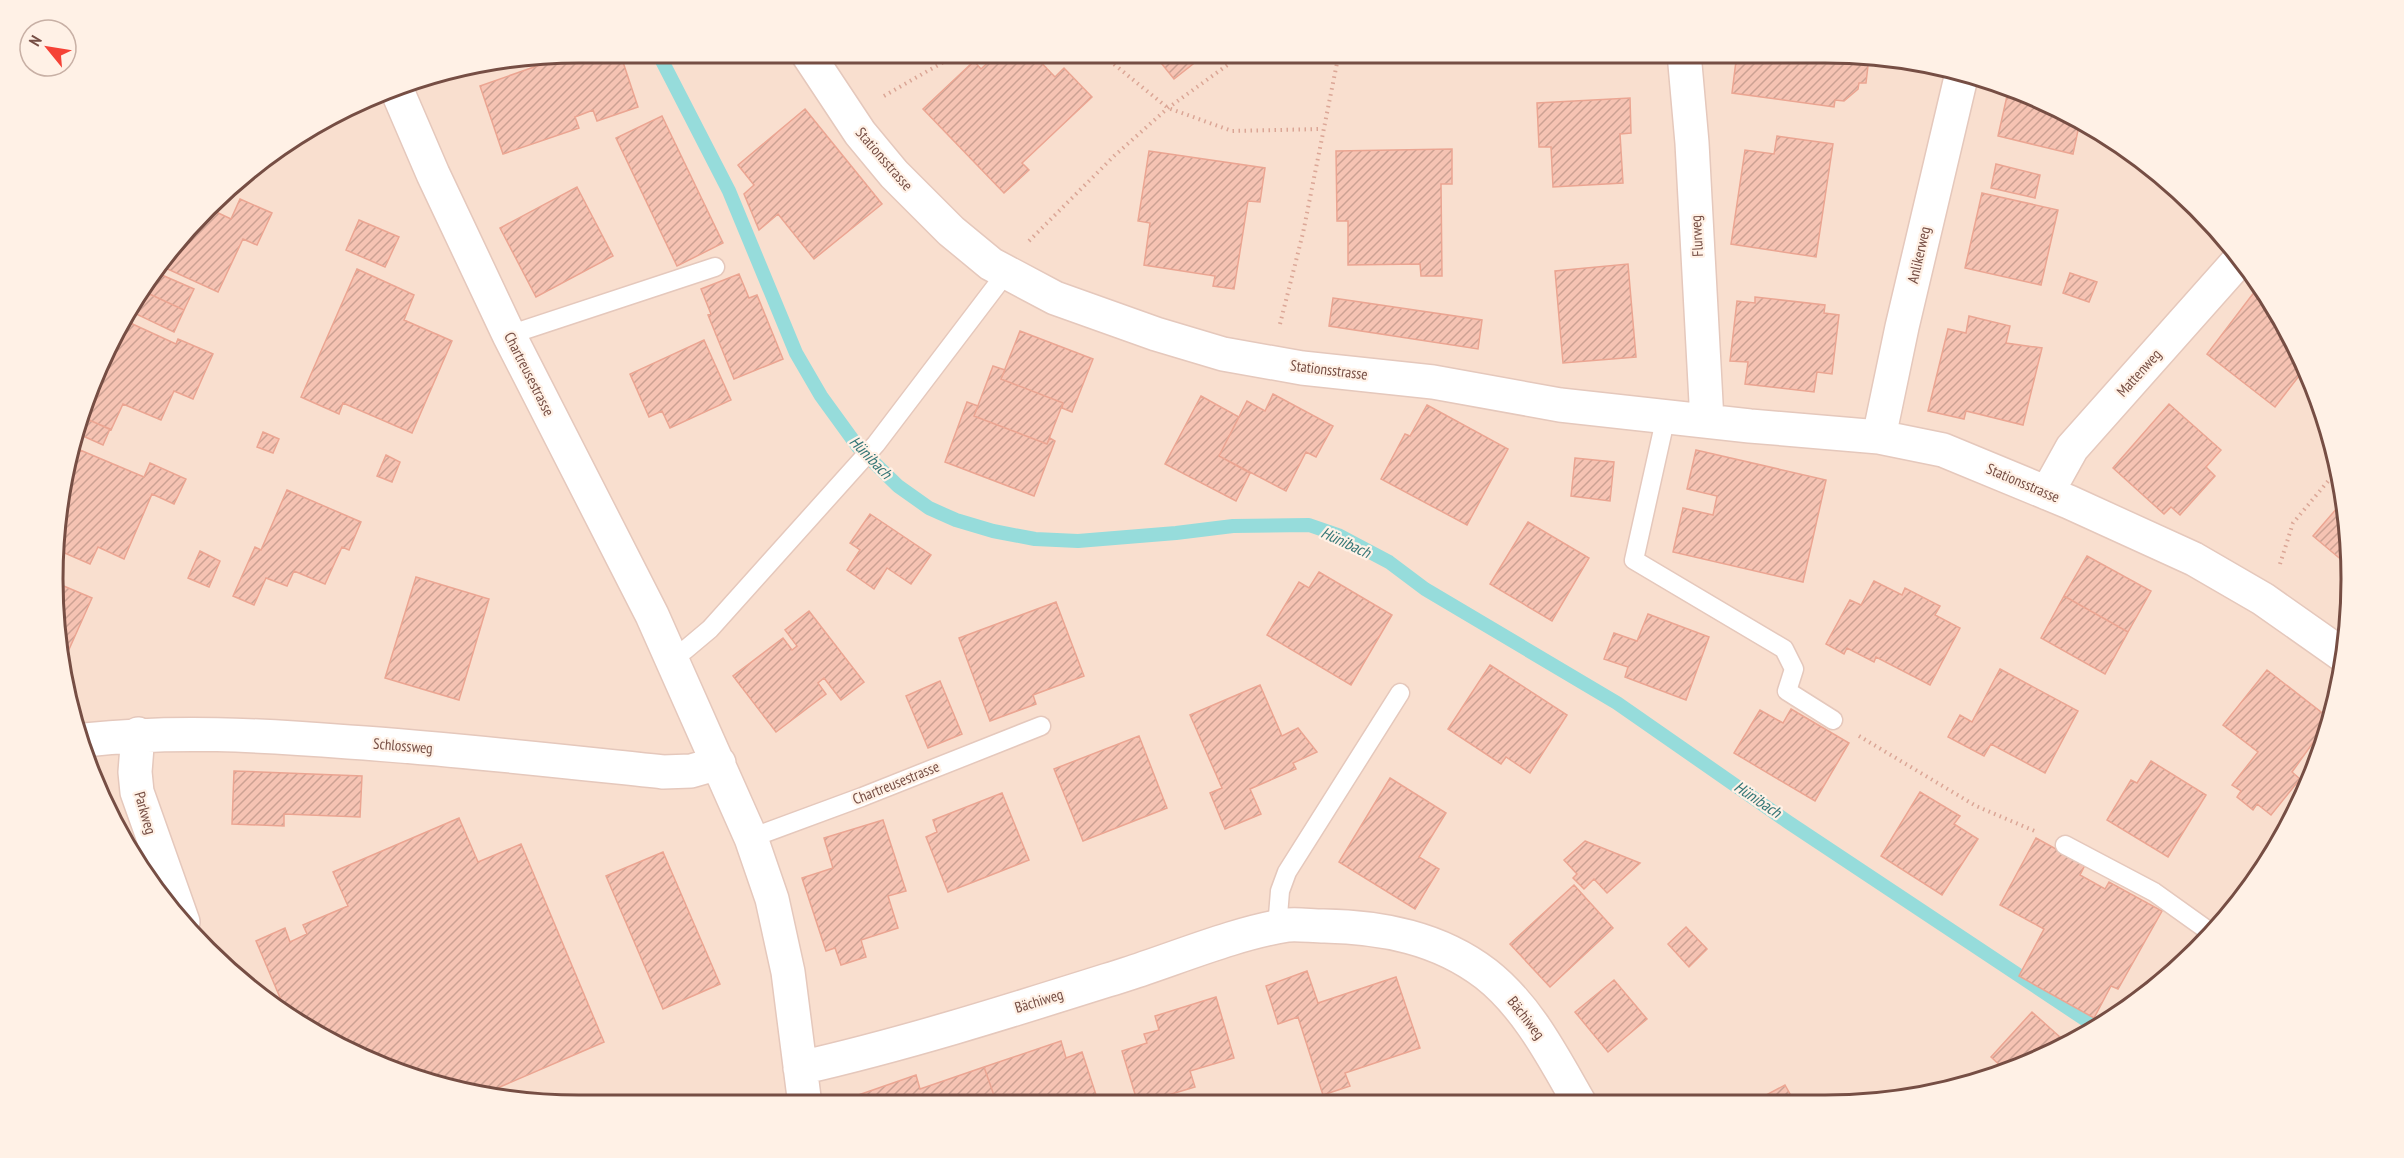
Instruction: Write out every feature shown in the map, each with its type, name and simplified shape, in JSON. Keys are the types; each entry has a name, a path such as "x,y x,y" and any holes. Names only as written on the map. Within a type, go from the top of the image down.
{"street":[{"name":"Stationsstrasse","path":"814,63 848,116 894,174 951,231 1006,273 1055,298 1156,334 1223,354 1433,382 1560,405 1879,437 1943,450 2047,493 2194,559 2262,599 2336,651"},
{"name":"Flurweg","path":"1685,63 1692,143 1707,421"},
{"name":"Anlikerweg","path":"1879,437 1902,327 1960,81"},
{"name":"Chartreusestrasse","path":"399,95 433,174 509,335 671,656 751,838 772,899 788,972 804,1095"},
{"name":"Mattenweg","path":"2047,493 2072,448 2234,265"},
{"name":"Schlossweg","path":"88,740 138,734 240,733 400,745 663,771 691,771 719,763"},
{"name":"Parkweg","path":"138,734 135,772 137,792 175,899"},
{"name":"Bächiweg","path":"800,1068 876,1051 1118,977 1190,952 1277,928 1289,925 1354,926 1393,932 1426,941 1459,957 1487,975 1519,1006 1549,1050 1575,1095"}],"lane":[{"path":"509,335 715,267"},
{"path":"671,656 685,650 710,629 876,444 1006,273"},
{"path":"1666,416 1634,560 1784,649 1794,669 1787,691 1833,720"},
{"path":"1277,928 1280,891 1287,872 1400,693"},
{"name":"Chartreusestrasse","path":"751,838 1041,726"},
{"path":"2065,845 2154,892 2205,928"}],"path":[{"path":"848,116 939,63"},
{"path":"1113,63 1168,108 1232,131 1322,129"},
{"path":"1006,273 1037,230 1168,108 1229,63"},
{"path":"1270,362 1303,233 1337,63"},
{"path":"2262,599 2279,568 2293,523 2331,478"},
{"path":"1833,720 1976,806 2006,817 2065,845"}],"shaded area":[{"path":"1825,63 1892,67 1926,73 1991,90 2022,102 2083,132 2112,150 2165,191 2190,214 2213,239 2254,292 2288,351 2302,382 2314,413 2331,478 2337,512 2341,579 2337,646 2331,680 2314,745 2302,776 2272,837 2234,893 2190,944 2139,988 2083,1026 2022,1056 1959,1077 1892,1091 1825,1095 579,1095 512,1091 478,1085 413,1068 382,1056 321,1026 292,1008 239,967 191,919 150,866 132,837 116,807 90,745 73,680 64,613 64,545 67,512 73,478 90,413 116,351 150,292 191,239 214,214 239,191 292,150 351,116 413,90 445,81 512,67 545,64"}],"building":[{"path":"623,63 638,107 597,121 593,110 575,117 579,128 503,154 480,86 542,64"},
{"path":"972,63 976,63 981,69 987,63 1042,63 1055,77 1064,68 1092,97 1022,163 1029,170 1004,193 923,109"},
{"path":"1161,63 1194,63 1174,79"},
{"path":"1736,63 1868,65 1866,83 1859,83 1858,89 1844,101 1835,100 1834,107 1732,93"},
{"path":"2007,96 2078,129 2073,154 1998,136"},
{"path":"1630,98 1631,133 1620,134 1623,183 1553,187 1551,147 1539,147 1537,103"},
{"path":"805,109 882,204 814,259 778,214 759,230 744,194 754,185 738,165"},
{"path":"662,116 723,243 677,266 616,138"},
{"path":"1777,136 1833,144 1816,257 1731,244 1745,150 1774,154"},
{"path":"1452,149 1452,184 1441,184 1442,276 1421,276 1420,264 1348,265 1348,221 1337,221 1336,151"},
{"path":"1149,151 1265,168 1260,202 1248,201 1234,289 1213,286 1215,276 1144,265 1150,223 1138,221"},
{"path":"1996,164 2040,175 2035,198 1991,188"},
{"path":"577,187 613,256 536,297 500,228"},
{"path":"1982,193 2058,210 2041,285 1965,268"},
{"path":"240,199 272,213 257,245 243,239 218,292 167,269 216,212 231,219"},
{"path":"359,220 399,237 385,267 346,250"},
{"path":"1628,264 1636,357 1563,363 1555,271"},
{"path":"357,269 414,295 404,320 452,341 412,433 343,403 339,414 301,397"},
{"path":"2070,273 2097,282 2089,302 2063,293"},
{"path":"739,274 749,298 757,295 783,359 734,379 708,315 711,314 701,289"},
{"path":"162,275 194,289 184,310 149,294"},
{"path":"2254,292 2272,321 2299,376 2275,407 2207,354"},
{"path":"149,294 184,310 174,332 136,314"},
{"path":"1755,297 1825,305 1824,313 1839,315 1832,374 1817,372 1814,392 1745,384 1748,362 1730,361 1737,301 1755,303"},
{"path":"1333,298 1482,320 1478,349 1329,326"},
{"path":"1969,316 2010,326 2006,343 2042,348 2023,425 1966,411 1964,419 1928,411 1948,329 1966,333"},
{"path":"131,323 176,344 178,339 213,354 193,399 174,391 161,420 123,404 111,430 88,420 116,351"},
{"path":"1020,331 1093,359 1072,412 1062,408 1063,403 1001,379"},
{"path":"704,340 731,400 670,428 662,411 649,417 630,374"},
{"path":"993,366 1005,370 1001,379 1063,403 1047,444 974,416"},
{"path":"1273,394 1333,426 1316,457 1306,452 1286,491 1219,456 1247,401 1265,411"},
{"path":"1201,396 1239,417 1219,456 1250,473 1236,501 1165,464"},
{"path":"967,402 978,406 974,416 1047,444 1050,438 1055,441 1034,496 945,462"},
{"path":"2169,404 2221,450 2206,467 2215,476 2180,515 2171,507 2164,514 2113,468"},
{"path":"1427,405 1508,449 1467,525 1381,479 1405,434 1410,436"},
{"path":"89,420 110,429 103,445 83,436"},
{"path":"263,432 279,439 273,453 257,447"},
{"path":"1696,450 1826,480 1803,582 1673,552 1683,508 1713,515 1717,496 1687,489"},
{"path":"80,451 144,477 150,463 186,479 174,504 152,494 124,559 98,547 90,564 64,553 67,512"},
{"path":"386,455 400,462 392,482 377,476"},
{"path":"1575,458 1614,462 1610,501 1571,496"},
{"path":"287,490 361,522 349,550 342,547 325,584 294,571 287,586 266,578 254,605 233,596 255,547 261,550"},
{"path":"2336,509 2340,559 2313,536"},
{"path":"870,514 931,555 911,584 887,568 874,589 847,570 860,550 850,543"},
{"path":"1528,522 1589,558 1552,621 1490,584"},
{"path":"200,551 220,561 209,587 188,578"},
{"path":"2087,556 2151,591 2128,632 2064,596"},
{"path":"1319,572 1392,615 1351,685 1267,635 1299,582 1309,588"},
{"path":"416,577 489,599 459,700 385,678"},
{"path":"1874,581 1902,595 1905,588 1940,606 1935,615 1960,628 1930,685 1876,657 1874,662 1847,648 1844,654 1826,644 1850,600 1861,605"},
{"path":"63,586 92,598 68,652"},
{"path":"2064,596 2128,632 2105,674 2041,638"},
{"path":"1056,602 1084,676 1033,695 1036,704 990,721 959,638"},
{"path":"809,611 864,682 841,700 824,678 818,683 826,694 776,732 733,676 783,638 792,650 797,646 785,630"},
{"path":"1648,614 1709,637 1686,700 1625,677 1628,667 1604,659 1614,633 1637,641"},
{"path":"1490,665 1567,715 1530,773 1506,757 1501,764 1448,729"},
{"path":"2000,669 2078,711 2045,773 1991,744 1984,756 1948,737 1960,715 1972,722"},
{"path":"2267,670 2323,713 2316,739 2292,772 2300,779 2271,815 2257,804 2253,810 2237,797 2241,791 2232,785 2258,752 2223,725"},
{"path":"940,681 962,734 928,748 906,696"},
{"path":"1260,685 1282,736 1298,728 1317,752 1293,763 1296,769 1250,789 1261,814 1225,829 1210,793 1222,788 1190,715"},
{"path":"1791,709 1849,743 1815,801 1734,753 1760,710 1783,723"},
{"path":"1139,736 1167,808 1083,841 1054,769"},
{"path":"2151,761 2206,795 2168,857 2107,820 2131,780 2137,783"},
{"path":"234,771 362,776 360,817 284,814 284,826 232,824"},
{"path":"1390,778 1446,813 1419,857 1439,869 1415,909 1339,862"},
{"path":"1920,792 1960,816 1954,824 1978,839 1942,895 1881,856"},
{"path":"1002,793 1029,860 948,892 926,837 937,832 933,820"},
{"path":"459,818 478,862 521,844 604,1042 497,1088 413,1068 382,1056 321,1026 292,1008 281,1000 256,941 285,928 290,942 307,934 303,925 348,906 333,872"},
{"path":"883,820 906,891 888,896 898,928 861,940 866,957 841,965 835,948 826,951 802,878 833,868 824,838"},
{"path":"2036,838 2085,865 2080,875 2105,889 2109,882 2162,911 2118,989 2111,986 2094,1018 2019,976 2044,929 2000,905"},
{"path":"1585,841 1640,863 1607,893 1594,879 1584,889 1573,878 1577,874 1564,860"},
{"path":"663,852 720,984 663,1009 606,876"},
{"path":"1574,885 1613,928 1550,987 1510,944"},
{"path":"1686,927 1707,949 1689,967 1668,944"},
{"path":"1307,971 1318,1003 1396,977 1420,1048 1345,1073 1350,1086 1323,1095 1298,1017 1278,1024 1266,986"},
{"path":"1614,980 1647,1019 1608,1052 1575,1012"},
{"path":"1216,997 1234,1058 1190,1071 1195,1087 1168,1095 1135,1095 1122,1051 1147,1043 1144,1034 1159,1030 1155,1016"},
{"path":"2032,1012 2060,1037 1999,1065 1991,1057"},
{"path":"1061,1041 1066,1058 1082,1052 1096,1095 994,1095 984,1067"},
{"path":"984,1067 994,1095 858,1095 916,1075 920,1089"},
{"path":"1785,1085 1791,1095 1766,1095"}],"waterway":[{"name":"Hünibach","path":"663,63 729,191 796,353 821,396 858,447 898,486 929,508 956,520 993,531 1035,539 1078,541 1233,526 1309,525 1338,535 1389,562 1425,589 1617,703 1788,822 2089,1022"}]}
